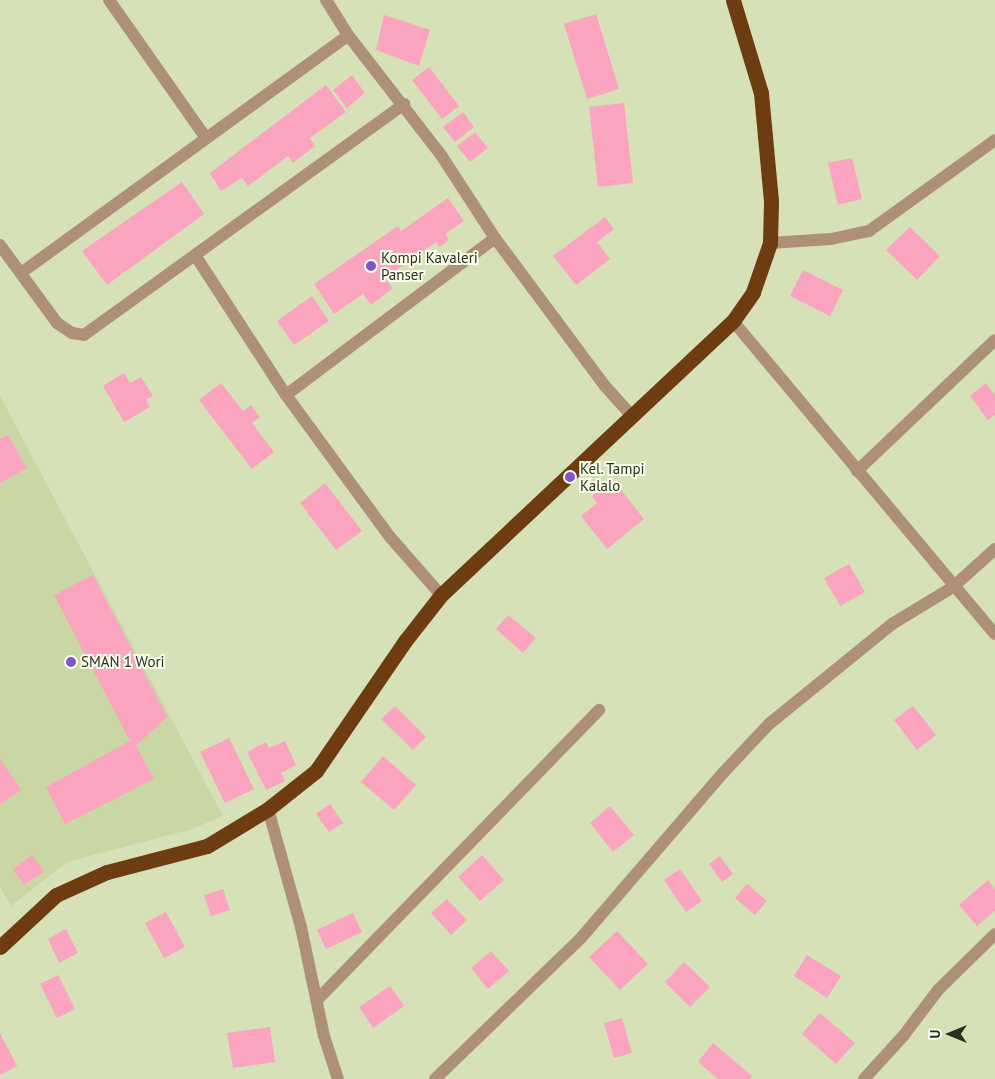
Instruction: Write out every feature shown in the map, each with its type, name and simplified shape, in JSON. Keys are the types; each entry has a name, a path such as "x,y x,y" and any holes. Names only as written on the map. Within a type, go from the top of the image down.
{"highway":[{"path":"0,947 56,895 107,872 207,846 268,809 316,771 405,641 441,596 733,321 754,292 770,243 769,152 761,93 733,0"}],"street":[{"path":"110,0 206,138"},
{"path":"326,0 348,35 404,104 495,238 605,386 632,416"},
{"path":"21,273 348,35"},
{"path":"0,245 57,323 72,332 84,335 404,104"},
{"path":"770,243 830,240 869,231 995,140"},
{"path":"286,395 495,238"},
{"path":"195,255 286,395 390,537 441,596"},
{"path":"733,321 827,430 857,471 995,634"},
{"path":"857,471 995,340"},
{"path":"435,1079 581,938 723,773 769,724 892,624 954,587 995,549"},
{"path":"319,998 599,710"},
{"path":"268,809 319,998 324,1036 338,1079"},
{"path":"864,1079 904,1034 938,990 995,934"}],"shaded area":[{"name":"SMAN 1 Wori","path":"0,396 223,816 192,829 67,862 11,906 0,887"}],"building":[{"path":"596,14 619,89 587,99 564,24"},
{"path":"384,15 430,30 419,66 376,50"},
{"path":"429,67 459,106 442,119 412,80"},
{"path":"352,75 365,93 347,108 333,90"},
{"path":"326,85 346,112 310,138 315,146 293,163 288,156 248,186 242,178 221,191 210,173"},
{"path":"624,103 633,183 598,187 589,107"},
{"path":"463,112 474,127 455,142 443,127"},
{"path":"475,132 488,148 470,162 457,146"},
{"path":"852,158 862,199 838,205 828,163"},
{"path":"182,182 204,214 107,285 82,251"},
{"name":"Kompi Kavaleri Panser","path":"448,198 464,221 445,234 449,240 439,247 436,242 385,278 393,288 371,305 363,294 334,314 314,284 398,226 401,231"},
{"path":"605,217 614,229 597,242 610,259 576,285 553,256"},
{"path":"910,227 940,256 917,280 886,250"},
{"path":"803,270 843,290 830,316 790,296"},
{"path":"312,296 329,321 294,345 277,321"},
{"path":"124,373 130,383 141,377 153,396 146,400 150,407 124,422 103,386"},
{"path":"221,383 243,411 251,405 260,417 252,423 274,452 252,469 199,400"},
{"path":"986,383 995,395 995,415 988,420 970,396"},
{"path":"8,435 27,468 0,483 0,439"},
{"path":"325,483 362,531 336,550 300,503"},
{"path":"604,485 610,492 618,486 644,519 607,549 581,516 597,503 592,496"},
{"path":"849,564 865,592 840,606 824,578"},
{"path":"93,575 167,717 136,746 154,779 65,824 46,787 130,741 54,595"},
{"path":"508,615 536,638 523,653 496,629"},
{"path":"395,706 426,737 413,750 381,719"},
{"path":"913,706 936,735 917,750 894,720"},
{"path":"229,738 254,789 225,803 200,752"},
{"path":"285,741 296,765 281,773 285,781 266,790 247,752 266,742 269,748"},
{"path":"383,756 416,785 394,810 361,782"},
{"path":"0,759 21,790 0,804"},
{"path":"330,804 343,823 329,832 316,814"},
{"path":"610,806 634,835 613,852 590,823"},
{"path":"32,855 44,872 24,885 13,869"},
{"path":"482,855 504,880 480,901 458,877"},
{"path":"720,856 733,874 722,882 709,864"},
{"path":"680,869 702,901 686,912 664,880"},
{"path":"988,880 995,889 995,911 977,926 959,905"},
{"path":"747,884 767,901 755,915 735,898"},
{"path":"223,889 230,910 211,916 204,895"},
{"path":"447,899 467,920 451,935 431,913"},
{"path":"166,912 185,947 164,958 145,923"},
{"path":"353,913 362,932 326,949 317,930"},
{"path":"66,929 78,953 59,963 48,939"},
{"path":"617,931 648,964 620,990 589,957"},
{"path":"491,951 509,971 488,989 471,968"},
{"path":"807,955 841,976 827,998 794,976"},
{"path":"684,962 710,987 690,1007 665,982"},
{"path":"58,975 75,1009 57,1018 40,984"},
{"path":"390,986 404,1006 373,1028 359,1007"},
{"path":"820,1013 855,1043 836,1064 802,1034"},
{"path":"622,1018 632,1053 614,1058 604,1023"},
{"path":"270,1027 275,1062 233,1068 227,1033"},
{"path":"0,1033 17,1066 0,1075"},
{"path":"713,1043 752,1076 750,1079 718,1079 698,1062"}],"place":[{"name":"Kompi Kavaleri Panser","path":"371,266"},
{"name":"Kel. Tampi Kalalo","path":"570,477"},
{"name":"SMAN 1 Wori","path":"71,662"}]}
